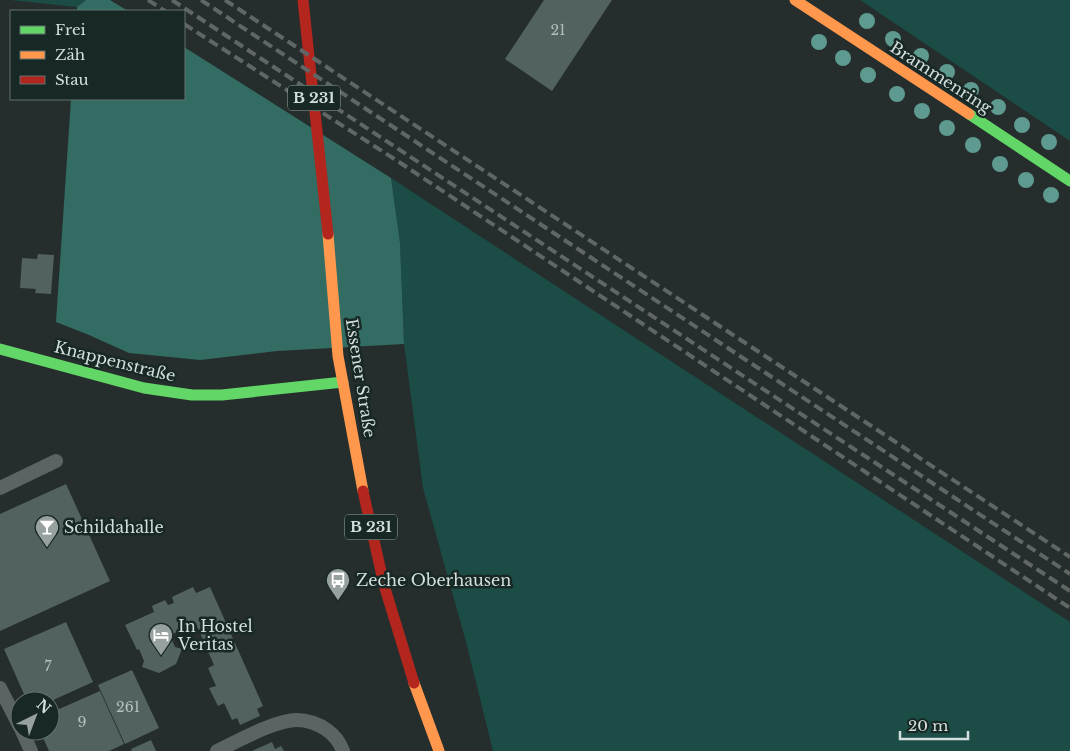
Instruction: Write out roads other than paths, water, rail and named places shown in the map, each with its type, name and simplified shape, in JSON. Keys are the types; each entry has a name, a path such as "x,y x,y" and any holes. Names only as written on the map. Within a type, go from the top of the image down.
{"main road":[{"name":"Essener Straße","path":"303,0 325,196 338,356 358,469 384,585 409,670 439,751"},
{"name":"Brammenring","path":"795,0 1070,181"},
{"name":"Knappenstraße","path":"0,350 22,354 144,388 192,395 222,395 343,382"}],"lane":[{"path":"0,488 56,461"},
{"path":"0,688 10,708"},
{"path":"217,751 268,728 298,720 326,729 337,740 343,751"}],"railway":[{"path":"148,0 163,10"},
{"path":"172,0 1070,591"},
{"path":"201,0 1070,574"},
{"path":"225,0 1070,557"},
{"path":"185,25 396,160 1070,608"}],"place":[{"name":"Schildahalle","path":"47,548"},
{"name":"Zeche Oberhausen","path":"338,601"},
{"name":"In Hostel Veritas","path":"161,656"}]}
